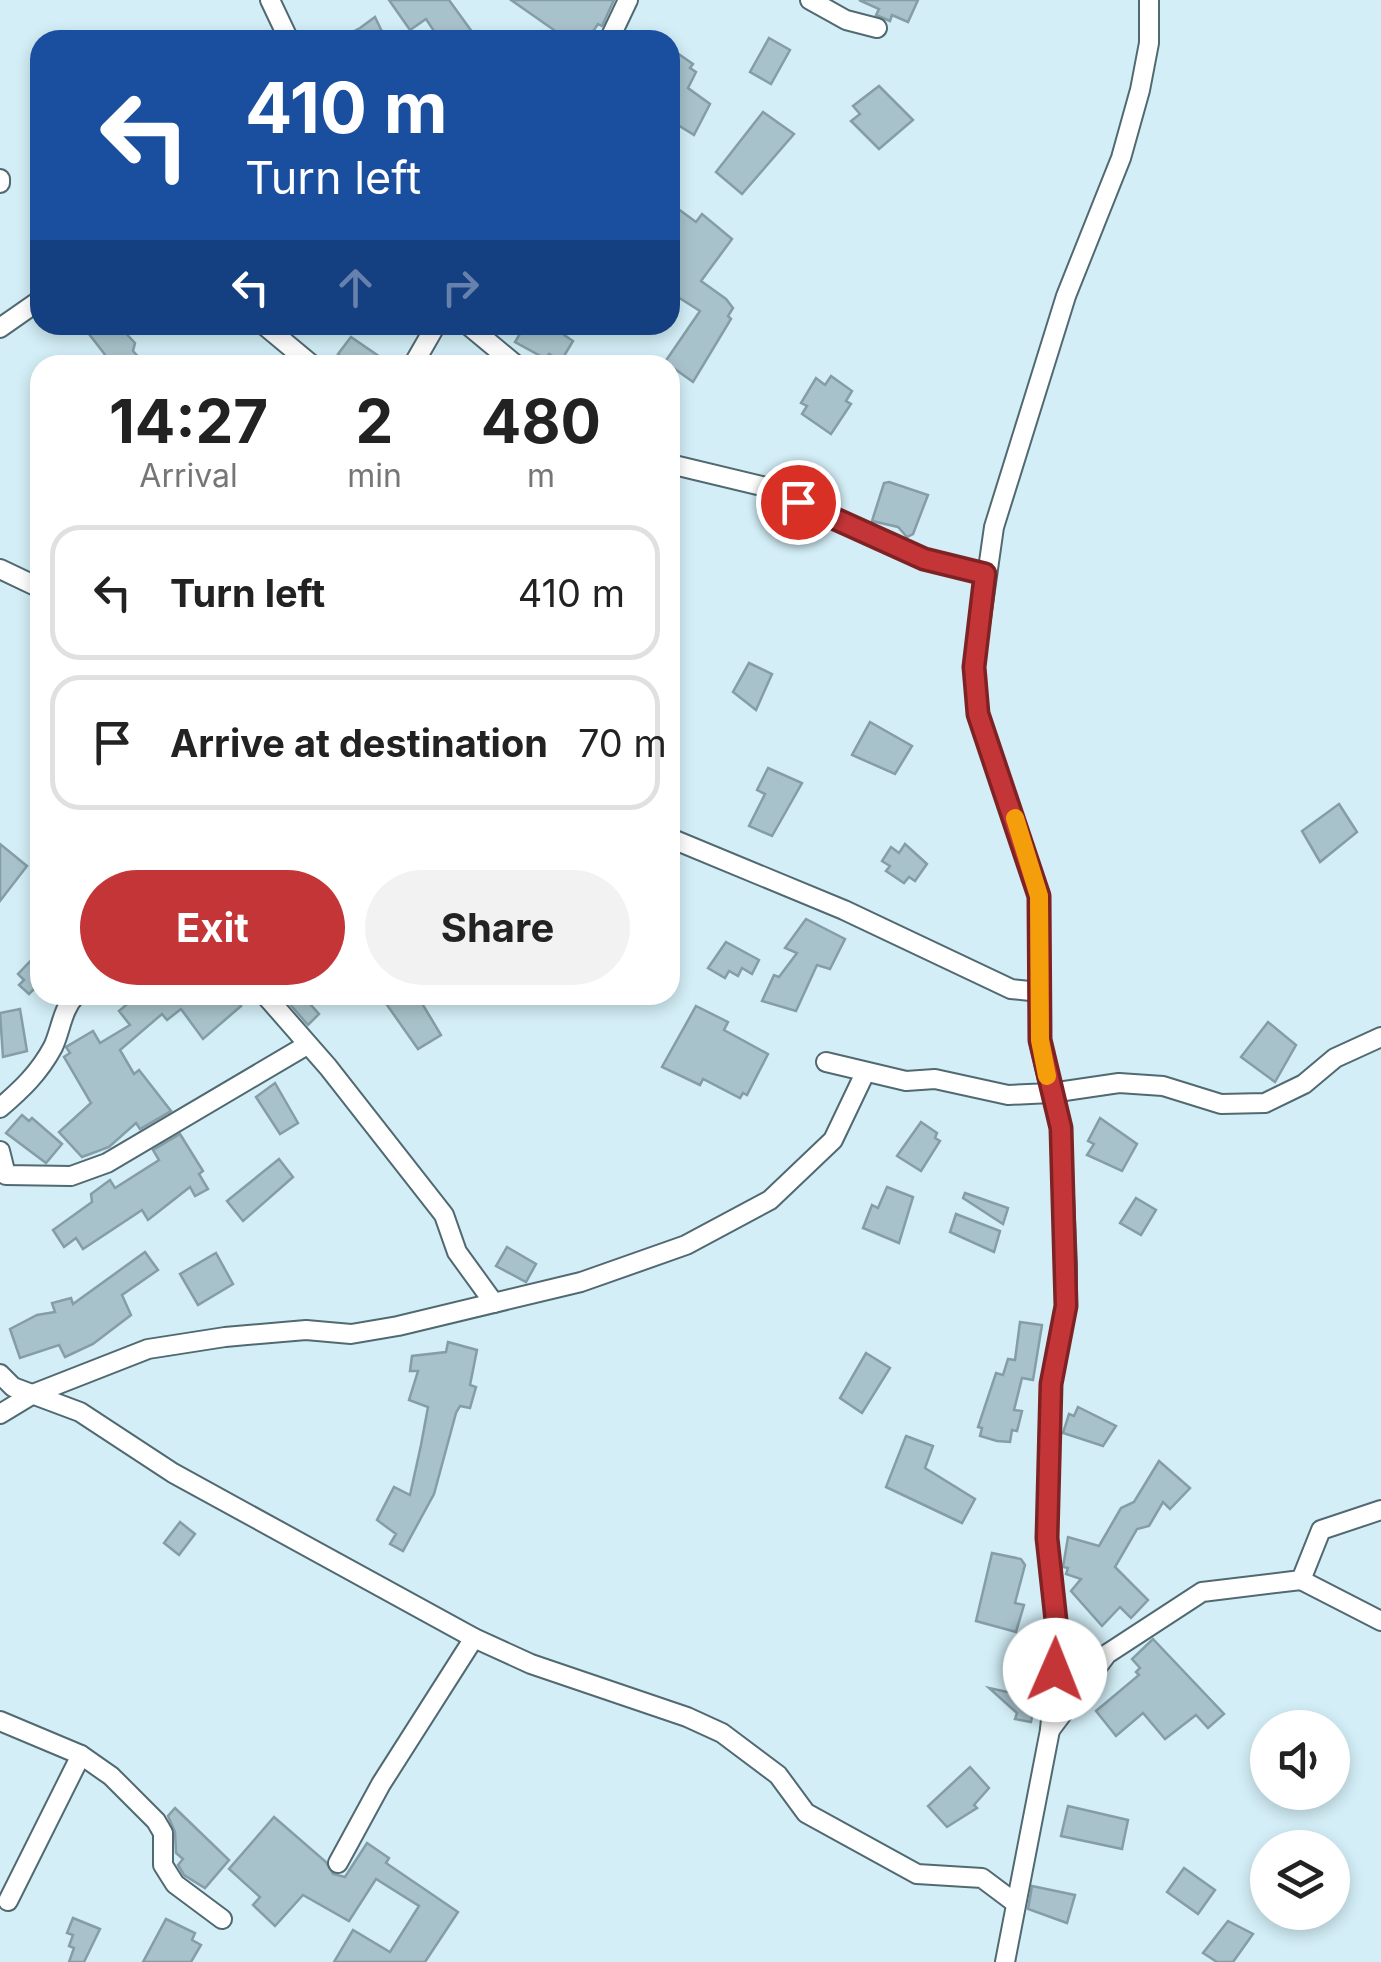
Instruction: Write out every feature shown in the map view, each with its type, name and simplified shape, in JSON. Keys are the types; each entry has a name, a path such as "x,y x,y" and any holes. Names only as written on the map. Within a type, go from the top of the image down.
{"street":[{"path":"270,0 284,30"},
{"path":"614,30 628,0"},
{"path":"810,0 846,20 876,28"},
{"path":"1005,1962 1050,1730 1058,1639 1047,1538 1049,1426 1051,1384 1066,1306 1067,1264 1061,1128 1040,1040 1039,896 978,714 974,667 994,527 1066,296 1121,158 1136,107 1148,43 1149,0"},
{"path":"0,328 30,307"},
{"path":"276,335 300,355"},
{"path":"480,335 504,355"},
{"path":"680,466 766,488 924,559 985,574"},
{"path":"0,569 30,583"},
{"path":"680,842 844,910 1011,988 1038,992"},
{"path":"0,1108 37,1074 56,1041 67,1005"},
{"path":"273,1005 444,1215 457,1252 494,1303"},
{"path":"826,1062 864,1075 906,1082 935,1079 1008,1095 1051,1094 1119,1083 1163,1086 1221,1104 1265,1102 1304,1084 1336,1058 1381,1037"},
{"path":"0,1151 3,1176 71,1176 107,1162 308,1046"},
{"path":"0,1414 33,1394 148,1349 306,1330 352,1334 581,1282 686,1245 770,1200 833,1140 864,1075"},
{"path":"0,1374 13,1387 80,1412 173,1473 474,1638 531,1664 722,1733 778,1775 806,1813 916,1874 982,1878 1014,1902"},
{"path":"1301,1580 1321,1530 1381,1510"},
{"path":"1050,1730 1107,1654 1202,1592 1301,1580 1381,1621"},
{"path":"338,1863 381,1784 474,1638"},
{"path":"0,1722 81,1755 111,1776 156,1821 163,1833 164,1865 175,1884 222,1919"},
{"path":"8,1901 81,1755"}],"building":[{"path":"389,0 449,0 471,30 433,30 426,19 410,30"},
{"path":"511,0 614,0 602,26 598,24 594,30 554,30"},
{"path":"859,0 918,0 908,22 892,15 890,21 876,15 879,9"},
{"path":"375,17 381,30 356,30"},
{"path":"769,38 790,50 771,84 750,72"},
{"path":"680,55 693,64 690,68 696,72 688,88 710,104 694,135 680,126"},
{"path":"879,86 913,120 879,149 851,121 860,114 853,106"},
{"path":"763,112 794,134 742,194 716,172"},
{"path":"680,210 696,222 702,214 732,239 701,281 726,299 733,308 728,316 731,319 693,382 680,373 680,355 670,355 700,311 680,298"},
{"path":"90,335 127,335 135,343 133,351 137,355 105,355"},
{"path":"519,335 564,335 573,341 565,355 539,355 515,342"},
{"path":"351,337 377,355 339,355"},
{"path":"831,376 852,391 846,401 851,404 831,434 802,414 807,406 801,403 816,378 825,385"},
{"path":"884,483 928,495 913,534 907,537 898,527 872,521"},
{"path":"749,663 772,674 756,710 733,692"},
{"path":"870,722 912,746 895,774 852,755"},
{"path":"768,768 802,783 772,836 749,826 765,794 757,790"},
{"path":"1339,804 1357,832 1320,862 1302,831"},
{"path":"0,844 27,866 0,901"},
{"path":"905,844 927,864 915,881 909,877 904,883 886,871 890,866 882,861 891,847 899,853"},
{"path":"806,919 845,939 830,969 817,965 796,1011 762,1001 774,975 779,977 797,953 785,948"},
{"path":"726,942 759,960 752,974 742,968 738,976 729,971 725,978 708,968"},
{"path":"30,961 29,994 19,985 24,980 18,974"},
{"path":"126,1005 241,1006 203,1039 181,1009 167,1020 162,1014 120,1050 134,1074 139,1070 171,1111 140,1129 136,1123 109,1147 82,1157 59,1132 91,1103 64,1057 70,1053 66,1047 93,1031 100,1043 130,1025 119,1011"},
{"path":"291,1005 311,1005 319,1014 308,1025"},
{"path":"387,1005 423,1005 441,1035 418,1049"},
{"path":"696,1006 728,1022 724,1030 768,1054 747,1095 743,1093 740,1098 703,1079 700,1085 662,1067"},
{"path":"20,1009 27,1051 3,1057 0,1013"},
{"path":"1268,1022 1296,1045 1275,1082 1241,1057"},
{"path":"275,1083 298,1123 280,1134 256,1097"},
{"path":"22,1115 29,1121 32,1118 62,1144 46,1163 6,1133"},
{"path":"1100,1118 1137,1144 1122,1171 1087,1155 1094,1144 1088,1141"},
{"path":"921,1122 937,1133 935,1138 940,1141 921,1171 897,1156"},
{"path":"180,1134 203,1171 199,1174 208,1189 195,1196 190,1187 148,1220 142,1210 83,1249 76,1238 64,1247 53,1230 92,1202 91,1194 110,1180 115,1188 159,1160 153,1150"},
{"path":"279,1159 293,1177 243,1221 227,1201"},
{"path":"887,1187 913,1197 899,1243 863,1228 872,1205 878,1208"},
{"path":"965,1193 1008,1208 1003,1224 963,1198"},
{"path":"1136,1198 1156,1210 1141,1235 1120,1223"},
{"path":"956,1214 1000,1231 994,1252 950,1232"},
{"path":"507,1247 536,1264 526,1282 496,1266"},
{"path":"145,1252 158,1270 122,1295 131,1315 93,1344 65,1357 59,1345 20,1358 10,1329 37,1315 55,1312 52,1303 71,1298 73,1304"},
{"path":"216,1253 233,1284 198,1305 180,1274"},
{"path":"1020,1322 1042,1325 1033,1380 1022,1378 1014,1410 1022,1411 1017,1431 1012,1430 1010,1442 997,1441 980,1436 982,1428 978,1427 996,1373 1003,1375 1008,1359 1015,1360"},
{"path":"448,1342 477,1350 470,1385 476,1387 470,1408 460,1406 456,1413 434,1494 403,1551 390,1544 396,1534 377,1520 394,1487 410,1495 421,1445 428,1407 409,1400 418,1371 410,1371 412,1356 446,1352"},
{"path":"866,1353 890,1368 862,1413 840,1398"},
{"path":"1078,1407 1116,1426 1103,1446 1063,1433 1069,1414 1074,1416"},
{"path":"906,1436 933,1446 925,1468 975,1499 962,1523 886,1487"},
{"path":"1159,1461 1190,1488 1170,1509 1163,1502 1149,1526 1137,1529 1115,1567 1148,1600 1131,1618 1120,1607 1102,1626 1071,1591 1081,1579 1066,1574 1068,1568 1063,1567 1068,1537 1099,1546 1121,1508 1134,1502"},
{"path":"180,1522 195,1534 179,1555 164,1543"},
{"path":"992,1553 1021,1559 1025,1565 1015,1603 1024,1605 1016,1632 976,1621"},
{"path":"1153,1639 1224,1714 1208,1728 1196,1715 1165,1739 1143,1713 1116,1736 1096,1711 1139,1675 1136,1672 1140,1668 1132,1659"},
{"path":"989,1688 1036,1698 1031,1722 1015,1719 1017,1713"},
{"path":"970,1767 989,1788 974,1805 977,1808 947,1827 928,1806"},
{"path":"1068,1806 1128,1820 1122,1849 1061,1836"},
{"path":"175,1808 229,1860 205,1888 184,1875 178,1865 183,1859 176,1853 175,1832 168,1816"},
{"path":"274,1817 326,1862 333,1874 345,1877 367,1843 389,1858 386,1863 458,1912 425,1962 334,1962 353,1930 390,1952 419,1906 376,1879 349,1921 303,1895 275,1926 253,1905 260,1897 229,1869"},
{"path":"1184,1868 1215,1890 1198,1914 1167,1892"},
{"path":"1032,1886 1075,1895 1067,1923 1028,1909"},
{"path":"73,1918 100,1929 84,1962 69,1962 74,1948 69,1946 73,1935 67,1933"},
{"path":"166,1919 195,1933 192,1940 201,1945 191,1962 143,1962"},
{"path":"1228,1921 1253,1934 1233,1962 1217,1962 1203,1953"}],"slow traffic":[{"path":"1015,818 1039,896 1040,1040 1047,1076"}],"route":[{"path":"798,502 924,559 985,574 974,667 978,714 1039,896 1040,1040 1061,1128 1066,1306 1051,1384 1047,1538 1058,1639 1055,1670"}]}
